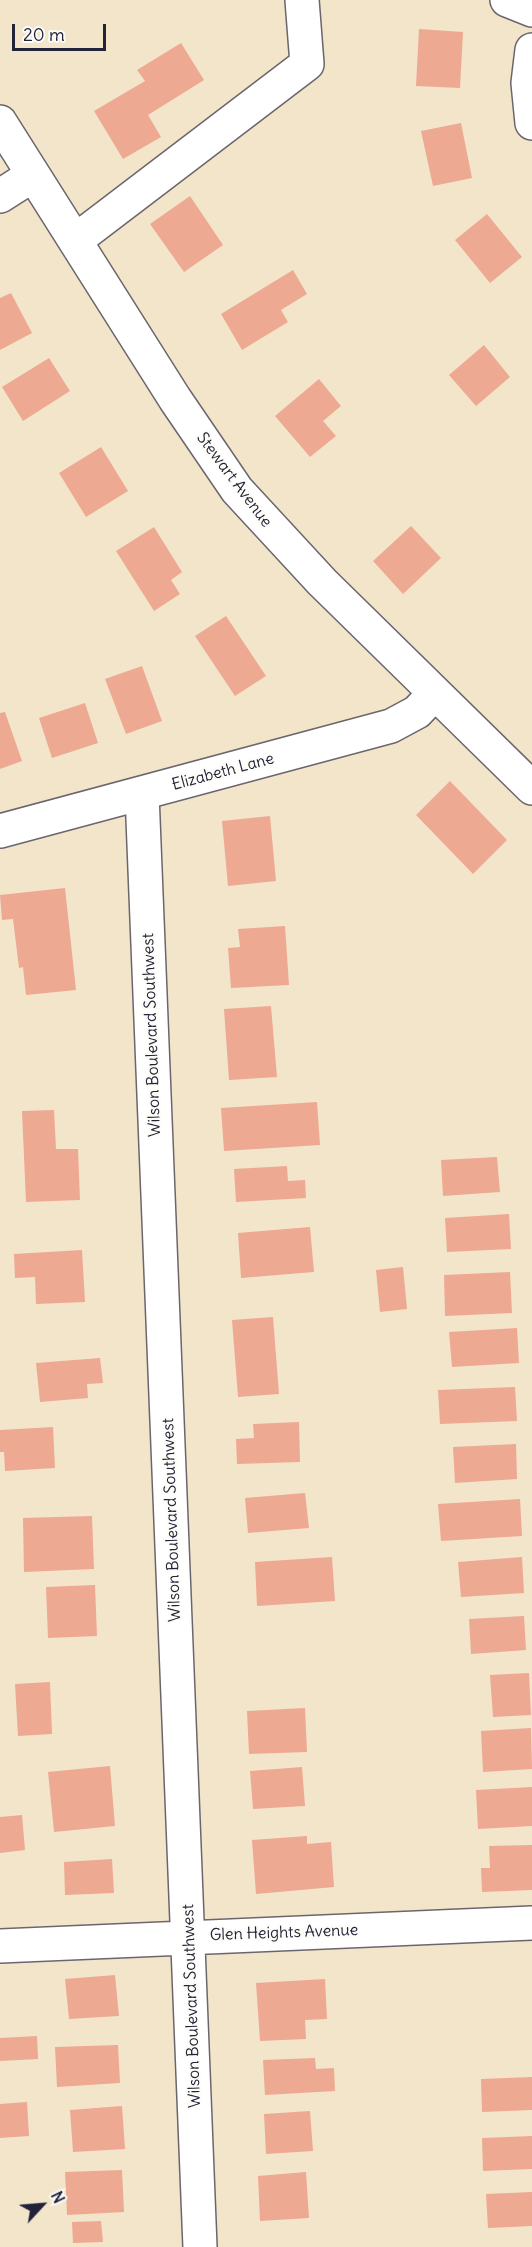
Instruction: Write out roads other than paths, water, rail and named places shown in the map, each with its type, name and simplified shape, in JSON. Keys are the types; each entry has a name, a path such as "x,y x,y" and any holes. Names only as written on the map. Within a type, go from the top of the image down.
{"street":[{"path":"76,240 307,64 302,0"},
{"path":"507,0 532,10"},
{"path":"532,50 528,83 532,123"},
{"name":"Stewart Avenue","path":"0,122 182,408 237,490 287,546 532,788"},
{"path":"0,196 33,175"},
{"name":"Elizabeth Lane","path":"0,831 391,726 417,712 435,693"},
{"name":"Wilson Boulevard Southwest","path":"142,794 200,2247"},
{"name":"Glen Heights Avenue","path":"0,1946 189,1936 532,1923"}]}
